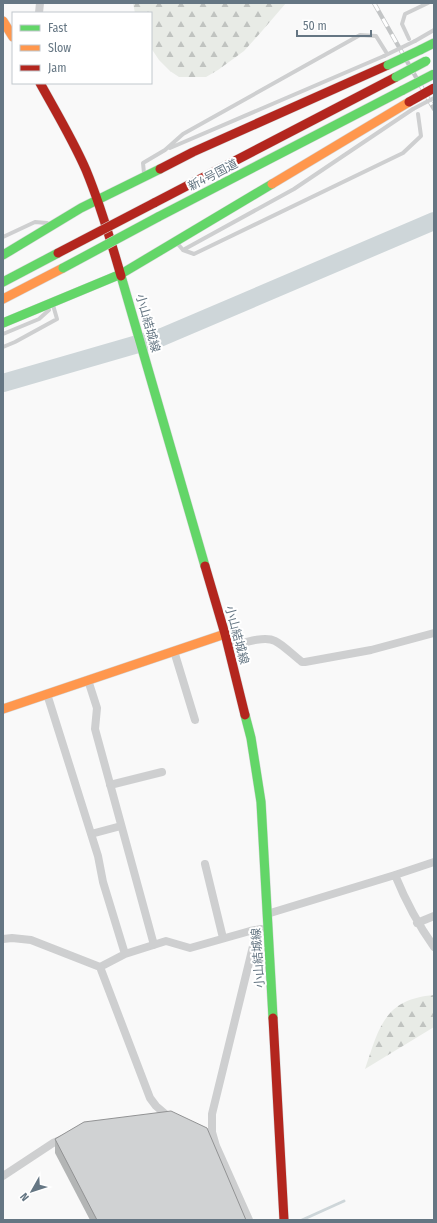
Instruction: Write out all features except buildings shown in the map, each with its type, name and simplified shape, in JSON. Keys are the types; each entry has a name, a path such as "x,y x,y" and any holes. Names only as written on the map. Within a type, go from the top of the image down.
{"main road":[{"path":"3,21 12,35"},
{"path":"3,255 97,200 193,152 434,43"},
{"name":"新4号国道","path":"3,282 430,59"},
{"name":"新4号国道","path":"3,299 434,74"},
{"name":"小山結城線","path":"41,84 68,133 86,171 121,274 225,634 251,738 261,802 278,1080 284,1220"},
{"path":"3,323 121,274 411,105 434,88"},
{"path":"3,709 225,634"}],"street":[{"path":"228,647 268,639 275,641 302,662 305,662 371,650 434,633"},
{"path":"174,651 195,720"},
{"path":"88,680 97,708 95,730 154,945"},
{"path":"47,694 98,856 103,882 125,954"},
{"path":"110,785 162,772"},
{"path":"91,834 121,826"},
{"path":"267,914 434,862"},
{"path":"205,864 223,938"},
{"path":"395,875 404,900 417,923 434,946"},
{"path":"417,923 434,916"},
{"path":"100,967 125,954 166,941 190,948 250,930 268,928"},
{"path":"249,1220 216,1146 212,1132 212,1114 256,930"},
{"path":"3,939 12,938 31,940 100,967 150,1098 156,1106 174,1119 156,1120"},
{"path":"201,1132 212,1132"},
{"path":"3,1176 53,1143 71,1135"}],"lane":[{"path":"410,39 402,24 405,14 428,3"},
{"path":"145,176 143,163 165,150 415,41 434,30"},
{"path":"165,150 183,134 360,35 376,36 385,54"},
{"path":"183,250 294,189 411,105 434,98"},
{"path":"176,242 183,250 194,254 403,153 421,136 418,114"},
{"path":"3,238 35,222 54,224"},
{"path":"3,334 39,319 48,311 52,302"},
{"path":"3,347 57,319 52,302"}],"green space":[{"path":"133,3 286,3 244,51 206,77 179,77 170,71 159,60 152,50 152,12 135,12"},
{"path":"434,995 434,1027 365,1069 380,1029 386,1018 394,1009 404,1002"}],"waterway":[{"path":"3,383 162,337 434,221"},
{"path":"302,1220 344,1201"}],"railway":[{"path":"374,3 434,109"}],"traffic: fast":[{"path":"420,50 434,43"},
{"path":"388,65 420,50"},
{"path":"396,77 426,61"},
{"path":"403,90 434,74"},
{"path":"158,217 403,90"},
{"path":"3,255 81,208 160,169"},
{"path":"3,323 121,274 272,184"},
{"path":"63,268 158,217"},
{"path":"3,282 58,253"},
{"path":"121,276 205,566"},
{"path":"245,715 251,738 261,802 273,1018"}],"traffic: slow":[{"path":"3,21 12,35"},
{"path":"272,184 409,102"},
{"path":"3,299 63,268"},
{"path":"3,709 225,634"}],"traffic: jam":[{"path":"160,169 193,152 388,65"},
{"path":"154,203 396,77"},
{"path":"41,84 70,137 86,170 101,209 121,276"},
{"path":"409,102 434,88"},
{"path":"58,253 154,203"},
{"path":"205,566 225,634 245,715"},
{"path":"273,1018 284,1220"}]}
